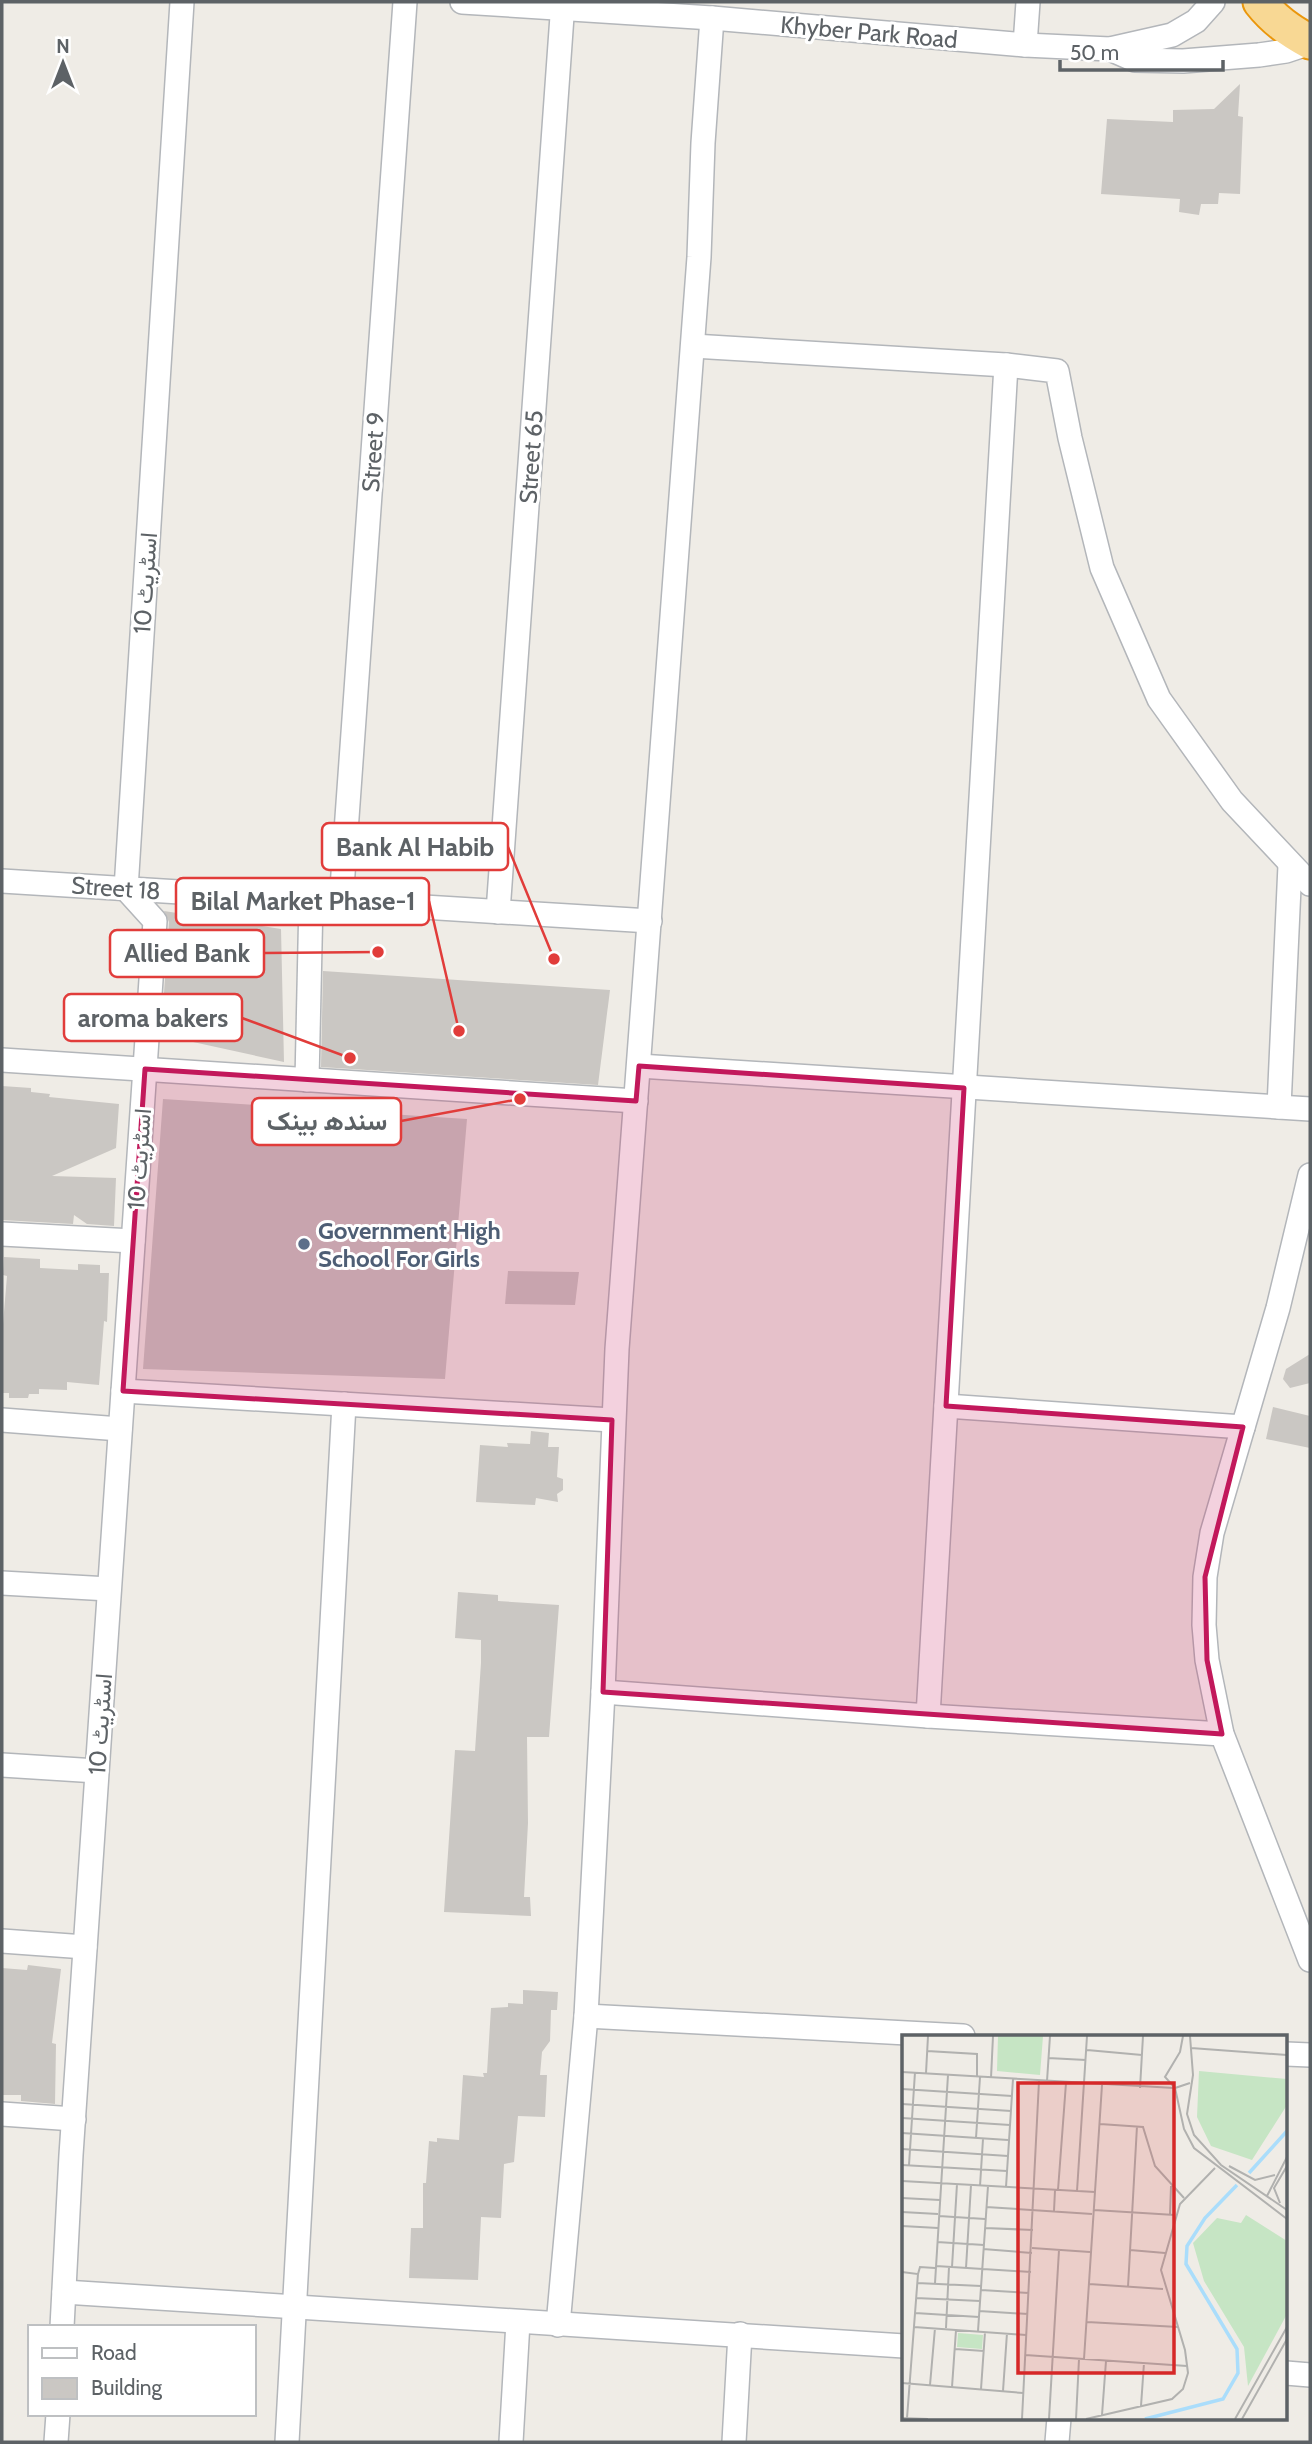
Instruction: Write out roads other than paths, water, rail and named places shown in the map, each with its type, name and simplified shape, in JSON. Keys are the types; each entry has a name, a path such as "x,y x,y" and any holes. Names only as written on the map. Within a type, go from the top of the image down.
{"highway":[{"path":"1260,2 1270,15 1289,31 1310,43"}],"street":[{"name":"اسٹریٹ 10","path":"62,2325 85,1947 155,921 126,889 183,2"},
{"name":"Street 9","path":"341,902 405,2"},
{"name":"Khyber Park Road","path":"462,2 563,5 1025,45 1110,49"},
{"path":"1025,45 1028,2"},
{"path":"1110,49 1172,35 1196,21 1213,2"},
{"name":"Street 65","path":"498,912 563,5"},
{"path":"558,2325 586,2015 604,1692 612,1420 693,346 712,18"},
{"path":"1110,49 1135,60 1183,61 1259,55 1286,51 1310,43"},
{"path":"693,346 1006,365 1057,371 1070,438 1102,568 1159,699 1232,801 1310,884"},
{"path":"928,1716 1006,365"},
{"path":"1279,1107 1290,865"},
{"name":"Street 18","path":"2,881 650,921"},
{"path":"307,1080 312,900"},
{"path":"2,1060 636,1101"},
{"path":"639,1066 1310,1109"},
{"path":"1310,1175 1278,1308 1212,1533 1205,1577 1204,1625 1207,1660 1222,1734 1310,1960"},
{"path":"2,1234 133,1241"},
{"path":"123,1391 612,1420"},
{"path":"287,2442 344,1404"},
{"path":"946,1406 1243,1427"},
{"path":"2,1420 120,1429"},
{"path":"2,1583 109,1589"},
{"path":"604,1692 1222,1734"},
{"path":"2,1765 97,1771"},
{"path":"2,1941 85,1947"},
{"path":"586,2015 945,2035"},
{"path":"1288,2054 1310,2055"},
{"path":"2,2114 74,2119"},
{"path":"64,2292 902,2346"},
{"path":"511,2442 518,2322"},
{"path":"734,2442 740,2334"},
{"path":"1288,2373 1310,2375"},
{"path":"56,2442 58,2416"},
{"path":"1057,2442 1059,2420"}],"place":[{"name":"Allied Bank","path":"378,952"},
{"name":"Bank Al Habib","path":"554,959"},
{"name":"Bilal Market Phase-1","path":"459,1031"},
{"name":"aroma bakers","path":"350,1058"},
{"name":"سندھ بینک","path":"520,1099"},
{"name":"Government High School For Girls","path":"304,1244"}]}
